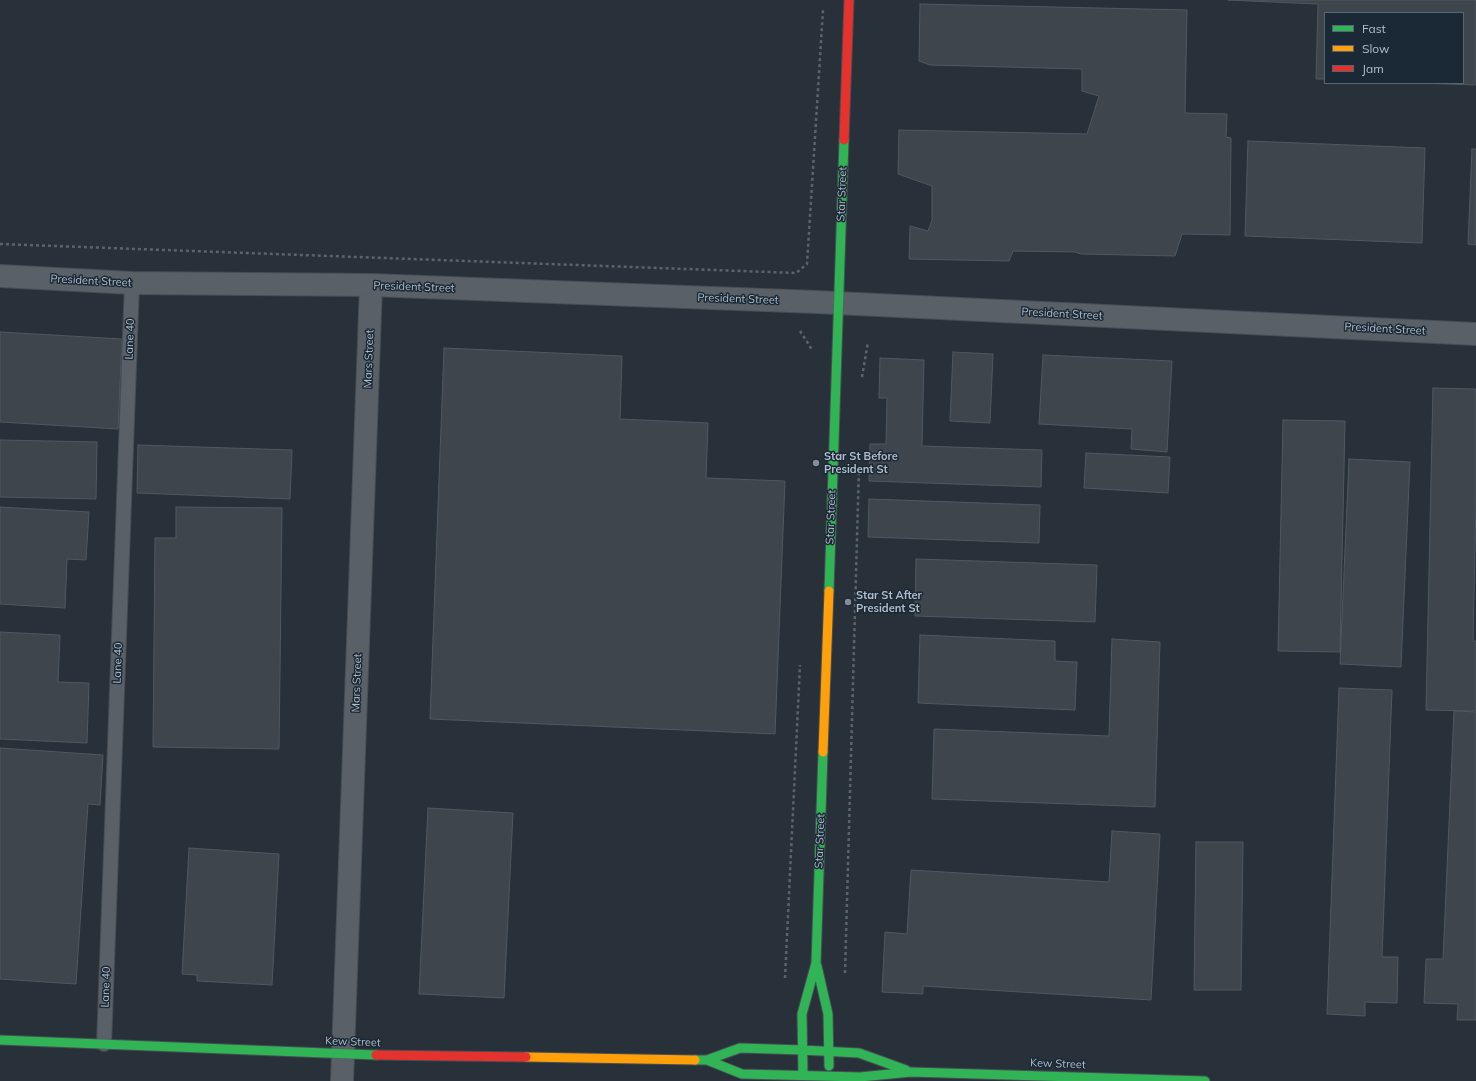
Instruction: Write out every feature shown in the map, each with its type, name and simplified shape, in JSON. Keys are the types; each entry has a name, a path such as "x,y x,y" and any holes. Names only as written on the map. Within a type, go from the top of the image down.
{"street":[{"name":"Star Street","path":"803,1078 802,1014 816,963 849,0"},
{"name":"President Street","path":"0,276 132,283 371,285 839,303 1476,334"},
{"name":"Mars Street","path":"342,1081 371,285"},
{"name":"Star Street","path":"816,963 828,1014 828,1078"},
{"name":"Kew Street","path":"0,1040 343,1054 707,1060 742,1074 803,1078 860,1077 910,1072 1205,1081"},
{"name":"Kew Street","path":"707,1060 740,1048 829,1051 859,1053 910,1072"}],"lane":[{"name":"Lane 40","path":"104,1044 132,283"}],"path":[{"path":"0,244 796,273 807,264 823,8"},
{"path":"800,331 813,352"},
{"path":"862,377 868,342"},
{"path":"844,979 859,464"},
{"path":"785,983 800,664"}],"building":[{"path":"1228,0 1476,0 1476,85 1448,84 1464,84 1464,12 1324,12 1324,79 1316,79 1318,4"},
{"path":"920,4 1187,10 1185,113 1227,114 1226,137 1231,138 1230,235 1182,234 1175,256 1013,251 1009,261 909,259 910,226 928,231 932,220 932,186 898,174 899,130 1087,134 1099,96 1082,91 1082,69 930,65 919,61"},
{"path":"1248,141 1425,148 1422,243 1245,236"},
{"path":"1472,149 1476,149 1476,245 1468,244"},
{"path":"0,332 122,339 118,429 0,422"},
{"path":"444,348 622,356 620,419 708,423 706,478 785,481 775,734 430,719"},
{"path":"953,352 993,354 990,423 950,421"},
{"path":"1043,355 1172,361 1167,452 1131,449 1132,429 1039,424"},
{"path":"880,358 924,360 922,446 1042,450 1041,487 869,481 870,444 886,444 887,398 879,398"},
{"path":"1433,388 1476,389 1476,503 1473,641 1476,641 1476,711 1426,710"},
{"path":"1283,420 1345,421 1340,652 1278,651"},
{"path":"0,440 97,442 96,499 0,497"},
{"path":"138,445 292,450 290,499 137,493"},
{"path":"1086,453 1170,457 1168,493 1084,488"},
{"path":"1349,459 1410,462 1401,667 1340,664"},
{"path":"869,499 1040,505 1039,543 868,537"},
{"path":"0,507 89,512 86,560 67,559 65,608 0,604"},
{"path":"176,507 282,508 279,749 153,747 155,538 176,538"},
{"path":"916,559 1097,565 1095,622 915,616"},
{"path":"0,632 60,635 58,682 89,683 87,743 0,739"},
{"path":"920,635 1055,641 1055,661 1077,662 1075,710 918,703"},
{"path":"1112,639 1160,642 1155,807 932,799 934,729 1109,736"},
{"path":"1339,688 1392,690 1382,957 1398,957 1397,1003 1365,1002 1365,1016 1327,1014"},
{"path":"1454,711 1476,712 1476,1020 1457,1020 1458,1004 1424,1003 1426,959 1443,959"},
{"path":"0,748 103,755 100,805 88,804 76,984 0,979"},
{"path":"428,808 513,813 504,998 419,994"},
{"path":"1112,831 1160,834 1151,1000 923,986 923,994 882,992 885,932 907,934 911,870 1109,882"},
{"path":"1196,842 1243,842 1241,990 1194,990"},
{"path":"189,848 279,854 272,985 197,981 197,975 182,974"}],"traffic: fast":[{"path":"829,591 844,140"},
{"path":"803,1075 802,1014 816,963 823,752"},
{"path":"817,966 828,1014 829,1066"},
{"path":"0,1040 376,1055"},
{"path":"707,1060 740,1048 802,1050 859,1053 906,1070"},
{"path":"695,1060 707,1060 742,1074 860,1077 911,1072 1205,1081"}],"traffic: slow":[{"path":"823,752 829,591"},
{"path":"526,1057 695,1060"}],"traffic: jam":[{"path":"844,140 849,0"},
{"path":"376,1055 526,1057"}],"place":[{"name":"Star St Before President St","path":"816,463"},
{"name":"Star St After President St","path":"848,602"}]}
